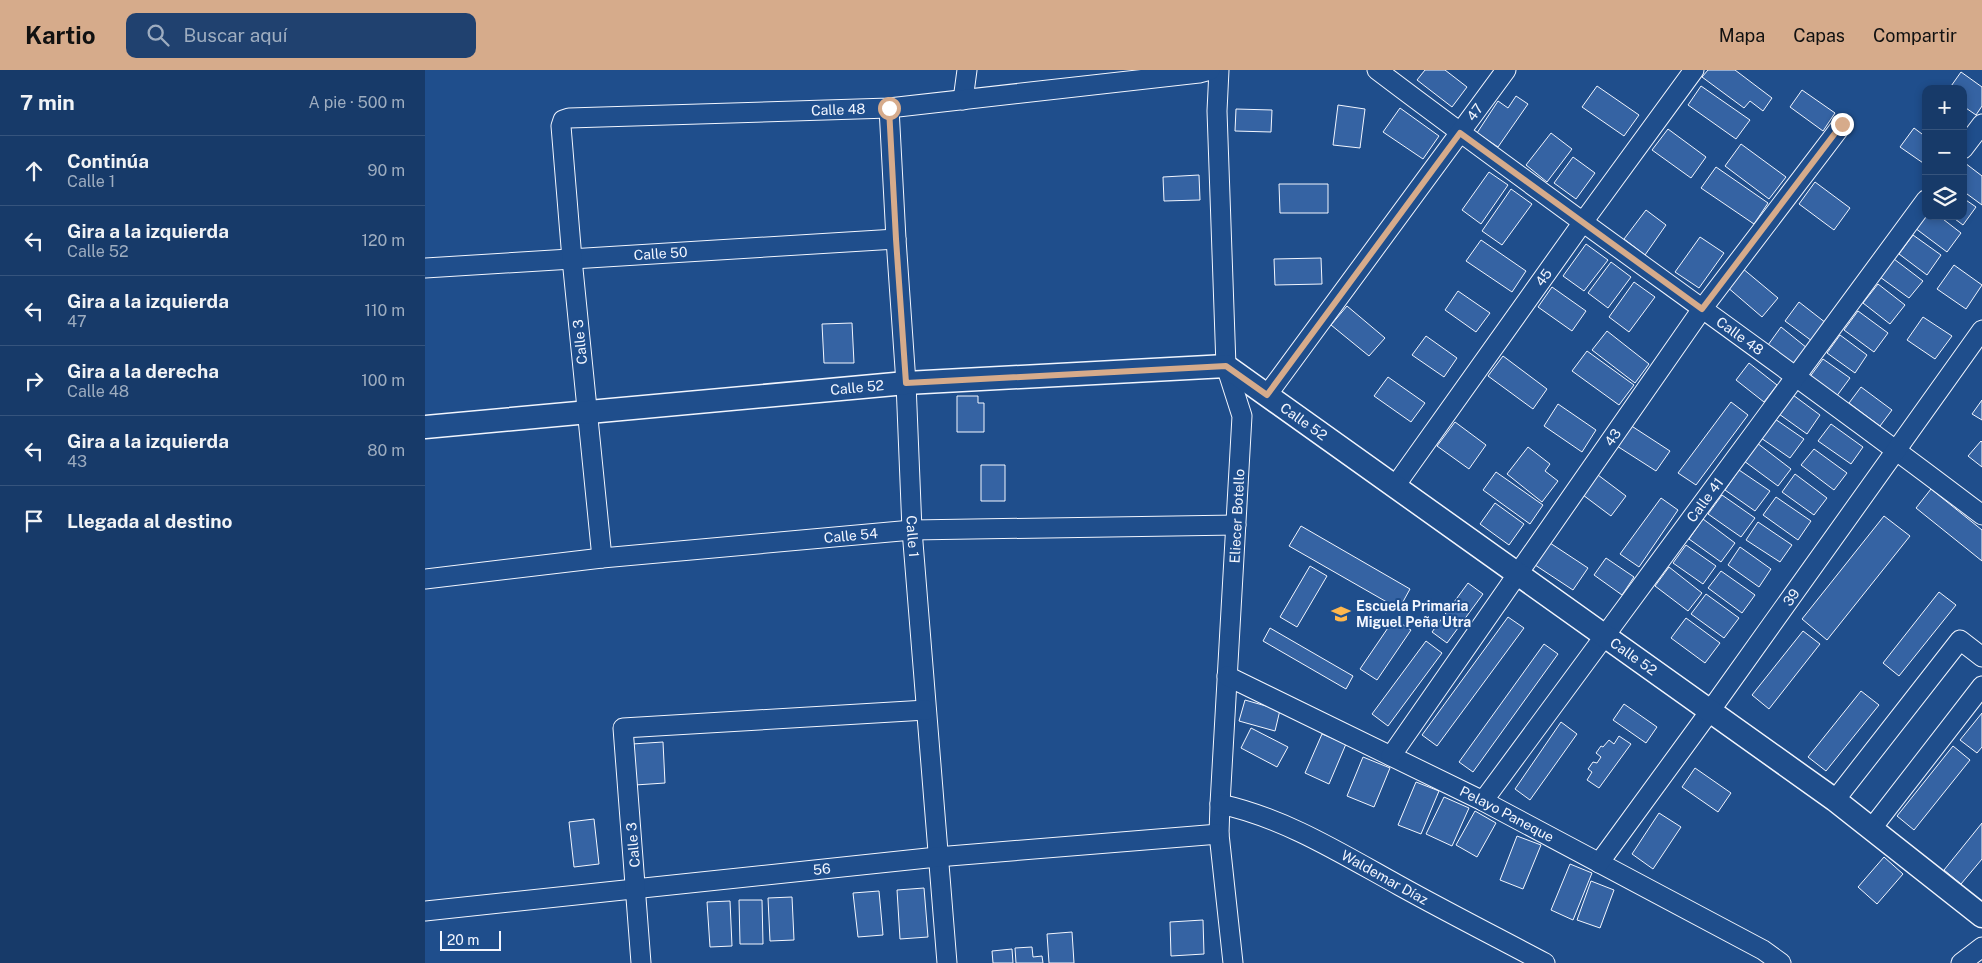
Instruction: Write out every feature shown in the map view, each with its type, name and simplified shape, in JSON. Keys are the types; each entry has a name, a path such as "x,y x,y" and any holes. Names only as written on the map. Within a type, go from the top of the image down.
{"street":[{"path":"963,100 967,70"},
{"name":"Calle 48","path":"561,126 563,120 569,118 889,108 1199,73 1210,70"},
{"name":"Eliecer Botello","path":"1219,70 1217,111 1226,366 1242,416 1219,834 1233,963"},
{"name":"Calle 48","path":"1377,70 1460,133 1897,450 1982,515"},
{"name":"47","path":"1267,395 1506,70"},
{"name":"45","path":"1395,486 1694,70"},
{"name":"Calle 1","path":"889,108 906,383 912,530 947,963"},
{"name":"43","path":"1391,756 1702,309 1842,124"},
{"path":"1967,144 1982,124"},
{"name":"Calle 3","path":"561,126 601,558"},
{"name":"Calle 41","path":"1483,801 1922,205"},
{"name":"Calle 50","path":"425,268 896,239"},
{"name":"39","path":"1599,863 1982,330"},
{"name":"Calle 52","path":"425,427 906,383 1226,366 1835,800 1980,909"},
{"name":"Calle 54","path":"425,579 601,558 912,530 1236,525"},
{"path":"1835,800 1959,640 1982,657"},
{"name":"Pelayo Paneque","path":"1227,676 1483,801 1763,950 1781,963"},
{"path":"1872,828 1982,686"},
{"name":"Calle 3","path":"641,963 623,728 926,710"},
{"name":"Waldemar Díaz","path":"1220,804 1248,810 1292,828 1545,963"},
{"name":"56","path":"425,911 937,857 1219,834"},
{"path":"1961,963 1982,948"}],"building":[{"path":"1425,70 1445,70 1467,87 1452,107 1417,80"},
{"path":"1708,70 1735,70 1772,98 1763,111 1750,101 1744,108 1702,77"},
{"path":"1961,72 1982,87 1982,106 1976,115 1967,109 1967,85 1952,85"},
{"path":"1597,86 1639,115 1624,136 1582,107"},
{"path":"1701,86 1750,120 1736,139 1688,105"},
{"path":"1802,90 1835,113 1823,131 1790,107"},
{"path":"1516,96 1528,104 1498,147 1477,133 1498,101 1508,108"},
{"path":"1338,105 1365,109 1360,148 1333,145"},
{"path":"1400,108 1439,136 1423,159 1383,132"},
{"path":"1236,109 1272,110 1271,132 1235,131"},
{"path":"1914,128 1922,134 1922,162 1900,147"},
{"path":"1668,129 1706,157 1691,178 1652,150"},
{"path":"1551,133 1572,149 1547,182 1526,165"},
{"path":"1741,144 1786,177 1769,199 1725,166"},
{"path":"1573,157 1595,173 1576,199 1554,183"},
{"path":"1967,165 1982,176 1982,205 1967,194"},
{"path":"1716,167 1768,203 1754,224 1701,188"},
{"path":"1489,172 1508,185 1481,224 1462,210"},
{"path":"1199,175 1200,200 1164,201 1163,177"},
{"path":"1815,182 1850,208 1834,230 1799,204"},
{"path":"1279,184 1328,184 1328,213 1280,213"},
{"path":"1511,189 1532,204 1502,245 1482,231"},
{"path":"1967,201 1976,207 1967,219"},
{"path":"1646,210 1666,225 1645,255 1624,239"},
{"path":"1922,219 1944,220 1961,233 1947,252 1915,228"},
{"path":"1956,220 1967,220 1963,225"},
{"path":"1913,235 1941,255 1927,275 1899,254"},
{"path":"1700,237 1724,253 1699,288 1675,272"},
{"path":"1481,240 1526,271 1512,292 1466,261"},
{"path":"1586,244 1608,260 1584,291 1563,276"},
{"path":"1321,258 1322,284 1275,285 1274,259"},
{"path":"1894,259 1923,281 1909,298 1880,277"},
{"path":"1611,262 1631,277 1608,308 1588,293"},
{"path":"1954,265 1982,285 1966,309 1937,289"},
{"path":"1742,268 1778,298 1762,317 1726,286"},
{"path":"1634,282 1655,297 1629,332 1609,317"},
{"path":"1878,284 1905,305 1890,324 1863,303"},
{"path":"1552,287 1586,311 1572,331 1538,307"},
{"path":"1458,291 1490,313 1476,332 1445,310"},
{"path":"1799,302 1826,323 1812,341 1785,321"},
{"path":"1347,306 1385,338 1369,356 1331,325"},
{"path":"1858,311 1888,333 1874,352 1844,330"},
{"path":"1923,317 1952,336 1935,359 1907,340"},
{"path":"852,323 854,363 824,363 822,324"},
{"path":"1781,327 1807,348 1794,365 1768,345"},
{"path":"1607,331 1649,364 1635,383 1592,350"},
{"path":"1840,335 1867,355 1855,373 1827,353"},
{"path":"1426,336 1457,358 1444,377 1412,355"},
{"path":"1587,351 1634,385 1619,405 1572,371"},
{"path":"1503,356 1547,389 1533,409 1488,376"},
{"path":"1823,359 1850,378 1836,397 1809,378"},
{"path":"1749,363 1777,385 1764,402 1736,380"},
{"path":"1388,377 1425,403 1411,422 1374,396"},
{"path":"1861,387 1892,410 1880,426 1849,403"},
{"path":"1793,395 1820,415 1807,434 1779,414"},
{"path":"957,396 978,396 978,403 984,403 984,432 957,432"},
{"path":"1982,400 1982,420 1972,414"},
{"path":"1731,402 1748,415 1696,485 1678,473"},
{"path":"1558,404 1596,430 1582,452 1544,426"},
{"path":"1775,419 1804,439 1790,458 1761,438"},
{"path":"1455,422 1486,445 1469,469 1437,446"},
{"path":"1831,424 1863,447 1851,464 1818,441"},
{"path":"1630,425 1670,451 1656,471 1617,446"},
{"path":"1982,442 1982,467 1968,456"},
{"path":"1757,443 1791,469 1778,486 1744,461"},
{"path":"1528,447 1550,464 1545,471 1558,481 1542,502 1507,474"},
{"path":"1814,449 1847,473 1834,490 1801,465"},
{"path":"981,465 1005,465 1005,501 981,501"},
{"path":"1739,470 1770,491 1755,511 1725,490"},
{"path":"1496,472 1543,505 1530,524 1483,490"},
{"path":"1795,474 1827,498 1814,515 1782,492"},
{"path":"1598,475 1626,496 1611,516 1583,495"},
{"path":"1931,489 1982,530 1982,561 1916,508"},
{"path":"1722,495 1755,518 1741,537 1708,514"},
{"path":"1776,497 1811,521 1798,540 1763,515"},
{"path":"1661,498 1678,510 1639,567 1620,554"},
{"path":"1495,503 1524,524 1509,545 1480,524"},
{"path":"1884,516 1910,536 1827,640 1802,619"},
{"path":"1703,519 1735,543 1721,562 1689,539"},
{"path":"1758,522 1792,545 1780,562 1746,540"},
{"path":"1301,526 1410,589 1399,609 1289,546"},
{"path":"1547,541 1588,568 1573,590 1532,563"},
{"path":"1686,545 1716,566 1703,584 1673,563"},
{"path":"1740,547 1771,569 1759,587 1728,565"},
{"path":"1606,558 1634,577 1622,595 1594,575"},
{"path":"1310,566 1327,576 1297,627 1280,617"},
{"path":"1669,567 1702,593 1688,611 1655,586"},
{"path":"1721,571 1755,595 1742,613 1708,588"},
{"path":"1468,583 1483,594 1447,643 1432,632"},
{"path":"1939,592 1956,605 1899,676 1883,663"},
{"path":"1706,594 1739,618 1724,638 1691,614"},
{"path":"1508,617 1524,628 1437,746 1422,735"},
{"path":"1686,618 1720,643 1705,663 1671,638"},
{"path":"1394,619 1411,630 1377,680 1360,669"},
{"path":"1270,628 1353,676 1346,689 1263,641"},
{"path":"1803,631 1820,644 1769,709 1752,695"},
{"path":"1426,641 1442,653 1388,726 1372,714"},
{"path":"1544,644 1558,654 1473,772 1459,762"},
{"path":"1861,691 1879,705 1826,771 1808,757"},
{"path":"1245,700 1280,710 1275,731 1239,721"},
{"path":"1624,704 1657,727 1646,743 1613,720"},
{"path":"1982,713 1982,747 1977,753 1960,740"},
{"path":"1561,722 1577,734 1530,800 1515,789"},
{"path":"1251,728 1288,747 1277,767 1241,748"},
{"path":"1322,734 1346,744 1329,784 1305,773"},
{"path":"1619,736 1631,744 1599,788 1587,780 1592,772 1588,769 1593,762 1597,763 1601,757 1596,753 1601,746 1603,747 1609,740 1614,744"},
{"path":"663,742 665,783 635,785 632,744"},
{"path":"1953,746 1970,760 1914,830 1897,816"},
{"path":"1363,757 1390,768 1374,807 1347,796"},
{"path":"1695,768 1731,793 1718,812 1682,787"},
{"path":"1416,782 1439,791 1421,834 1398,825"},
{"path":"1444,797 1469,808 1452,846 1426,834"},
{"path":"1475,811 1496,823 1477,857 1456,845"},
{"path":"1659,813 1681,827 1653,869 1632,854"},
{"path":"594,819 599,864 574,867 569,822"},
{"path":"1982,823 1982,859 1961,884 1944,870"},
{"path":"1517,836 1541,845 1523,889 1500,880"},
{"path":"1884,857 1903,874 1877,904 1858,887"},
{"path":"1570,864 1592,873 1573,920 1551,910"},
{"path":"1591,881 1614,890 1600,928 1577,920"},
{"path":"924,888 928,937 900,939 897,890"},
{"path":"879,891 883,935 858,937 853,893"},
{"path":"792,897 794,940 770,941 768,898"},
{"path":"739,900 762,900 763,944 740,944"},
{"path":"730,901 732,946 710,947 707,902"},
{"path":"1203,920 1204,954 1171,956 1170,922"},
{"path":"1072,932 1074,963 1049,963 1047,934"},
{"path":"1032,947 1033,957 1042,956 1043,963 1016,963 1015,948"},
{"path":"1012,949 1013,963 993,963 992,951"}],"place":[{"name":"Escuela Primaria Miguel Peña Utra","path":"1341,614"}],"route":[{"path":"889,108 906,383 1226,366 1267,395 1460,133 1702,309 1842,124"}]}
